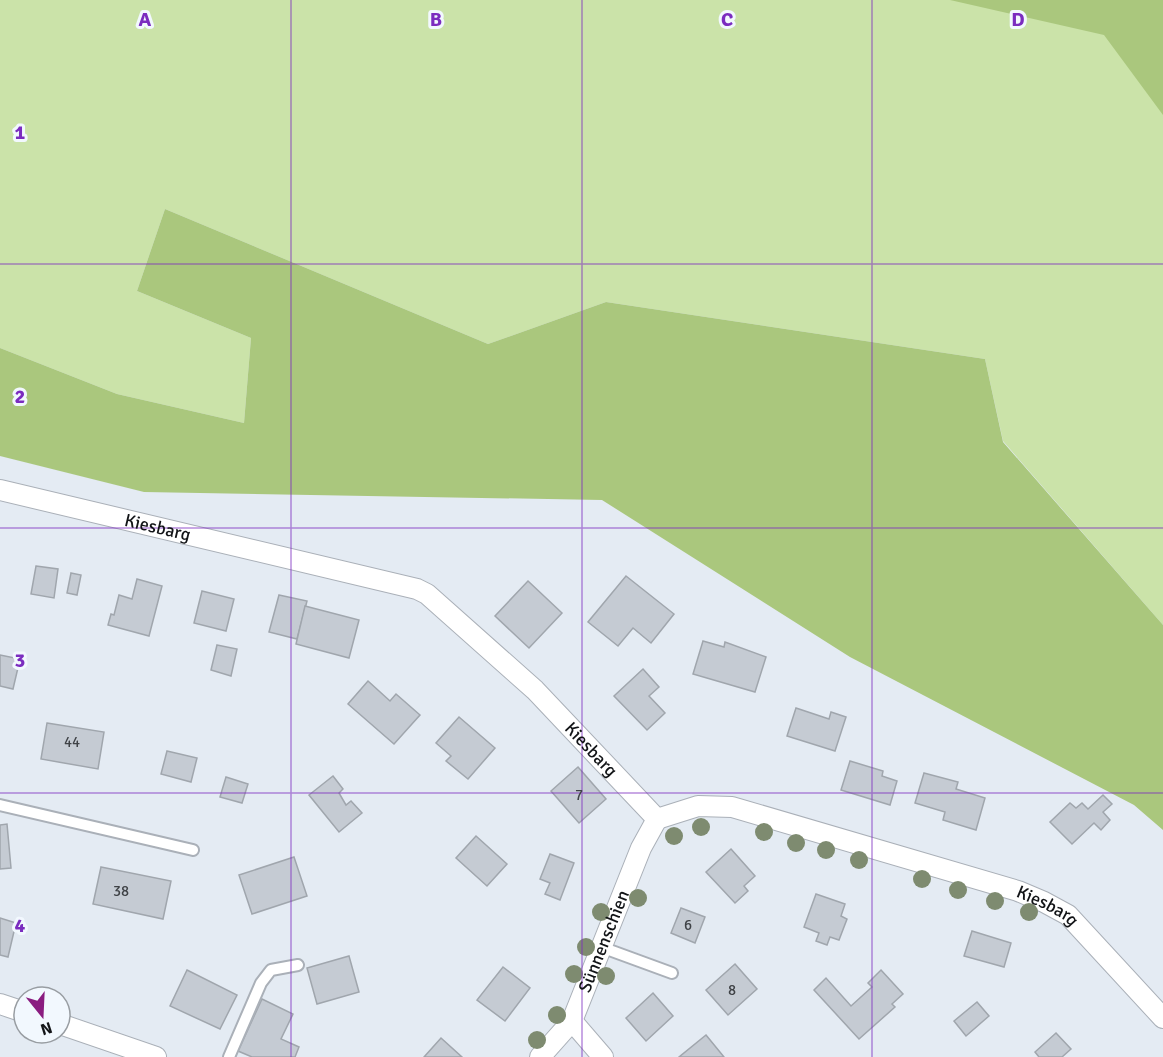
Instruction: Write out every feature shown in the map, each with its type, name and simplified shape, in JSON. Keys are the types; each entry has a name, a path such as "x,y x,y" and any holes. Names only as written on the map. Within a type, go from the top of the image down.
{"street":[{"name":"Kiesbarg","path":"0,490 417,589 427,594 535,690 657,819 698,806 732,807 1018,891 1068,915 1163,1018"},
{"name":"Sünnenschien","path":"540,1057 572,1021 641,848 657,819"},
{"path":"572,1021 603,1057"},
{"path":"72,1028 156,1057"}],"lane":[{"path":"0,805 193,850"},
{"path":"601,947 672,973"},
{"path":"229,1057 261,983 271,970 298,965"}],"green space":[{"path":"0,0 1163,0 1163,625 1003,441 985,359 606,302 488,344 165,209 137,291 251,338 244,423 117,394 0,348"},
{"path":"950,0 1163,0 1163,115 1104,35"},
{"path":"165,209 488,344 606,302 985,359 1003,442 1163,625 1163,830 1134,805 850,657 602,500 144,492 0,456 0,348 117,394 244,423 251,338 137,291"}],"building":[{"path":"36,566 58,569 54,598 31,594"},
{"path":"71,573 81,575 77,595 67,593"},
{"path":"626,576 674,614 651,643 633,628 618,646 588,622"},
{"path":"137,579 162,586 149,636 108,625 111,614 114,615 119,595 132,599"},
{"path":"528,581 562,613 529,648 495,616"},
{"path":"202,591 234,599 226,631 194,623"},
{"path":"279,595 307,601 297,639 269,632"},
{"path":"305,606 359,620 349,658 296,644"},
{"path":"703,641 724,647 725,642 766,657 755,692 693,674"},
{"path":"217,645 237,649 231,676 211,670"},
{"path":"0,655 20,659 13,689 0,686"},
{"path":"643,669 659,687 649,696 665,713 647,730 614,696"},
{"path":"368,681 390,701 396,694 420,715 394,744 348,704"},
{"path":"796,708 829,719 831,712 846,717 835,751 787,736"},
{"path":"459,717 495,748 468,779 446,761 451,756 436,743"},
{"path":"47,723 104,732 98,769 41,759"},
{"path":"167,751 197,758 191,782 161,774"},
{"path":"850,761 883,771 882,776 897,781 890,805 841,790"},
{"path":"578,767 606,799 579,823 551,791"},
{"path":"924,773 958,782 956,789 985,798 976,830 943,820 945,812 915,803"},
{"path":"333,776 343,789 339,793 346,805 351,801 362,813 339,832 309,795"},
{"path":"226,777 248,784 242,803 220,797"},
{"path":"1103,795 1112,804 1103,812 1110,820 1101,830 1094,823 1072,844 1050,822 1070,803 1076,808 1082,803 1088,809"},
{"path":"7,824 11,868 0,869 0,825"},
{"path":"476,836 507,864 487,886 456,858"},
{"path":"731,849 755,876 744,886 748,891 735,903 706,872"},
{"path":"550,854 574,863 560,900 545,894 550,883 540,879"},
{"path":"294,857 307,896 252,914 239,875"},
{"path":"101,867 171,881 163,919 93,904"},
{"path":"816,894 845,904 841,916 847,919 839,940 830,937 827,945 816,941 819,933 804,927"},
{"path":"681,908 705,917 695,943 671,933"},
{"path":"0,918 16,923 8,957 0,955"},
{"path":"972,931 1011,943 1004,967 964,956"},
{"path":"349,956 359,992 317,1004 307,968"},
{"path":"735,964 757,989 728,1015 706,990"},
{"path":"503,967 530,988 505,1021 477,1000"},
{"path":"187,970 237,995 220,1029 170,1006"},
{"path":"881,970 903,994 892,1004 895,1007 859,1039 814,990 826,978 851,1006 872,987 868,983"},
{"path":"653,993 673,1016 646,1041 626,1018"},
{"path":"262,999 293,1014 281,1039 299,1047 295,1057 252,1057 238,1051"},
{"path":"977,1002 989,1016 966,1036 954,1021"},
{"path":"1056,1033 1071,1049 1062,1057 1039,1057 1035,1052"},
{"path":"706,1035 724,1057 679,1057"},
{"path":"441,1038 462,1057 424,1057"}]}
